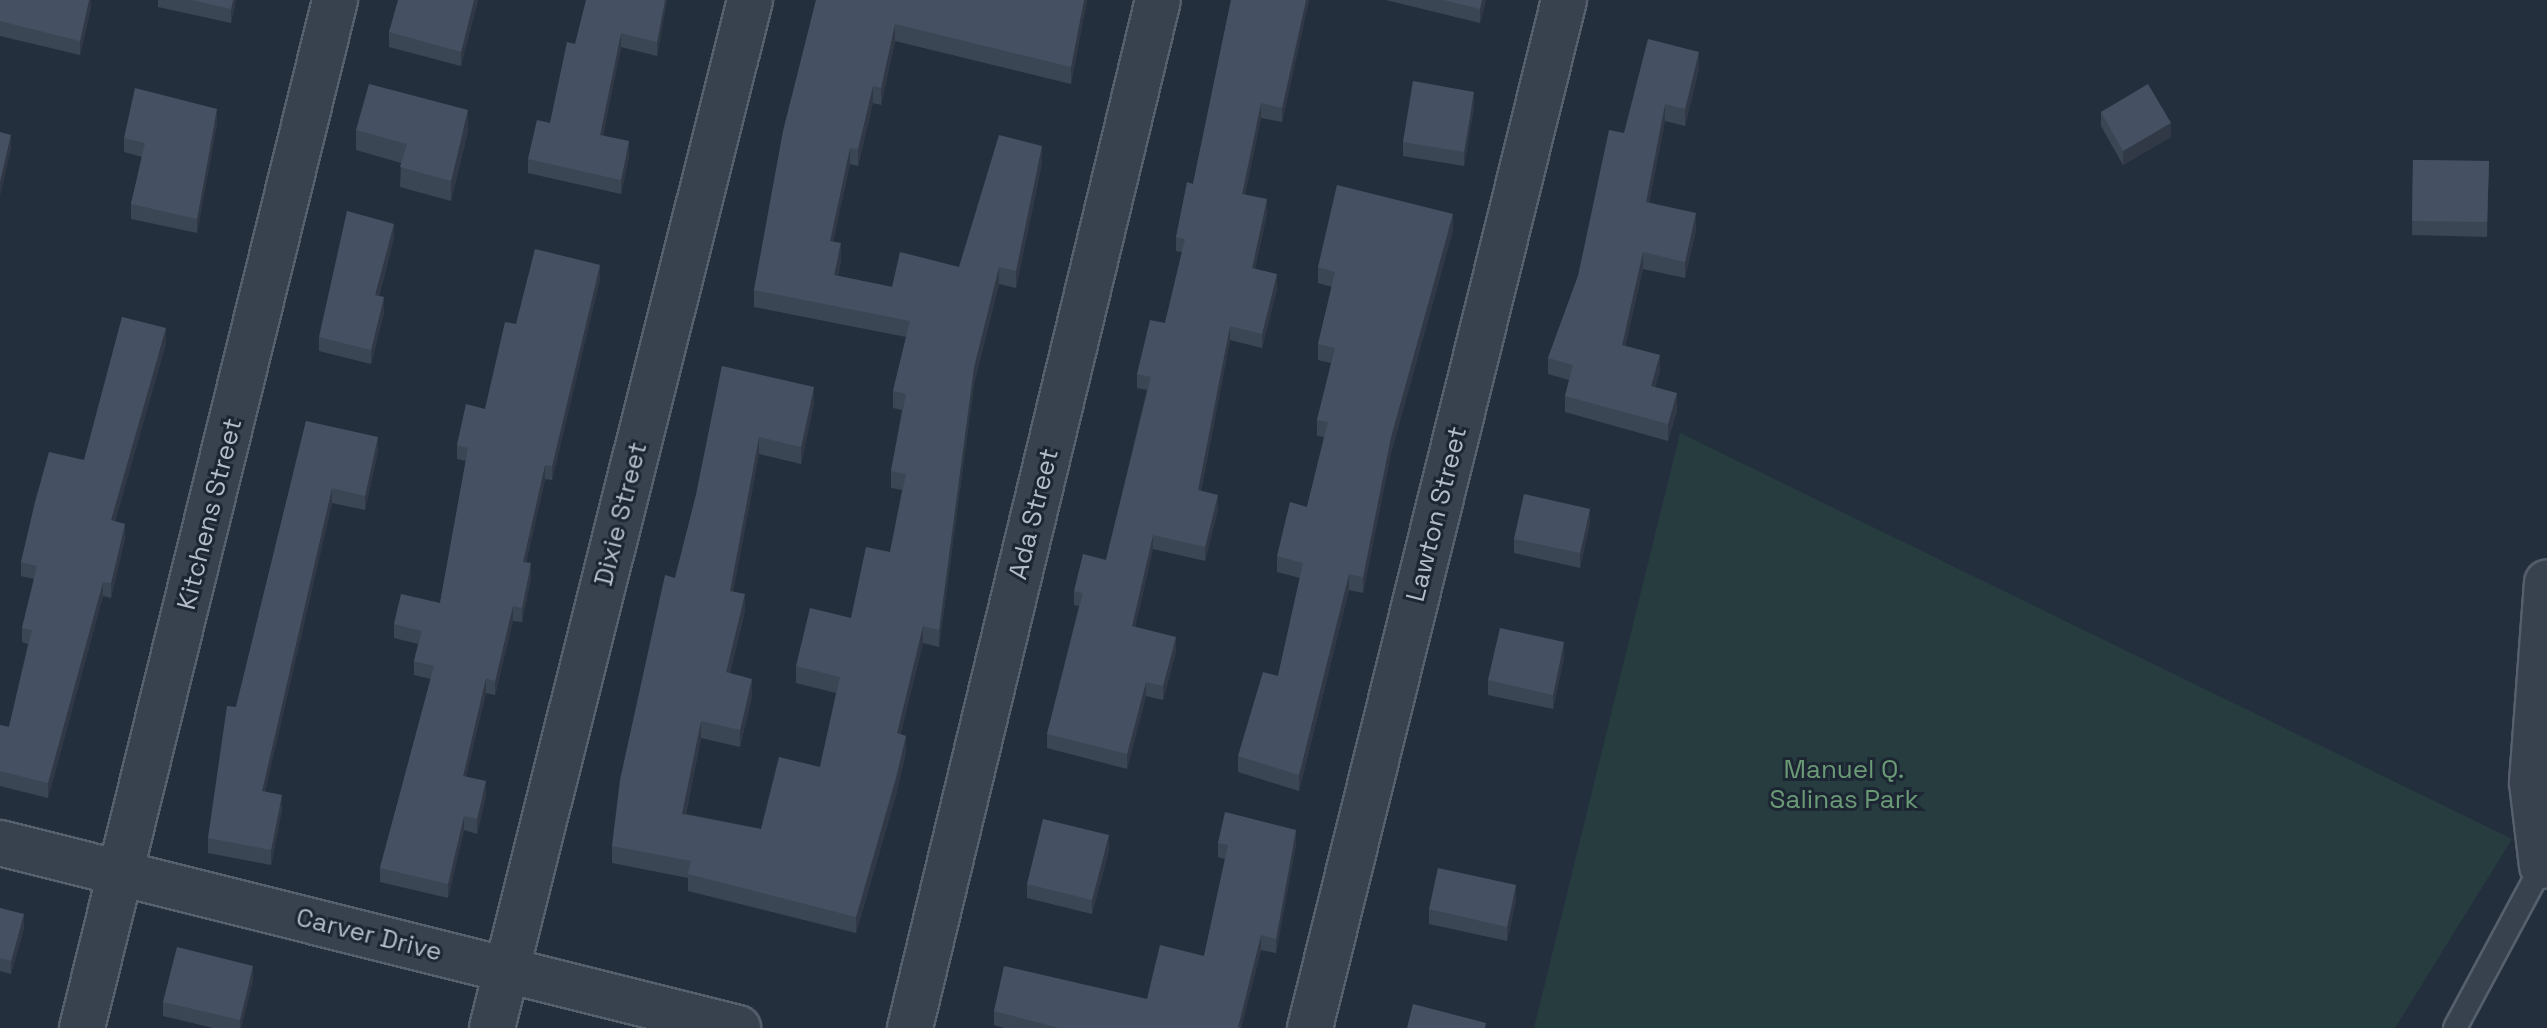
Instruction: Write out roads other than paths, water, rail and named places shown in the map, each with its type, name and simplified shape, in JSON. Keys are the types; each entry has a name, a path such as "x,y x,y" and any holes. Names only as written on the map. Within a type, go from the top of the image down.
{"street":[{"name":"Kitchens Street","path":"82,1028 335,0"},
{"name":"Dixie Street","path":"492,1028 750,0"},
{"name":"Ada Street","path":"910,1028 1158,0"},
{"name":"Lawton Street","path":"1310,1028 1564,0"},
{"path":"2542,866 2532,782 2547,583"},
{"name":"Carver Drive","path":"0,843 123,871 738,1028"}],"lane":[{"path":"2455,1028 2542,866"}],"park label":[{"name":"Manuel Q. Salinas Park","path":"1844,785"}]}
